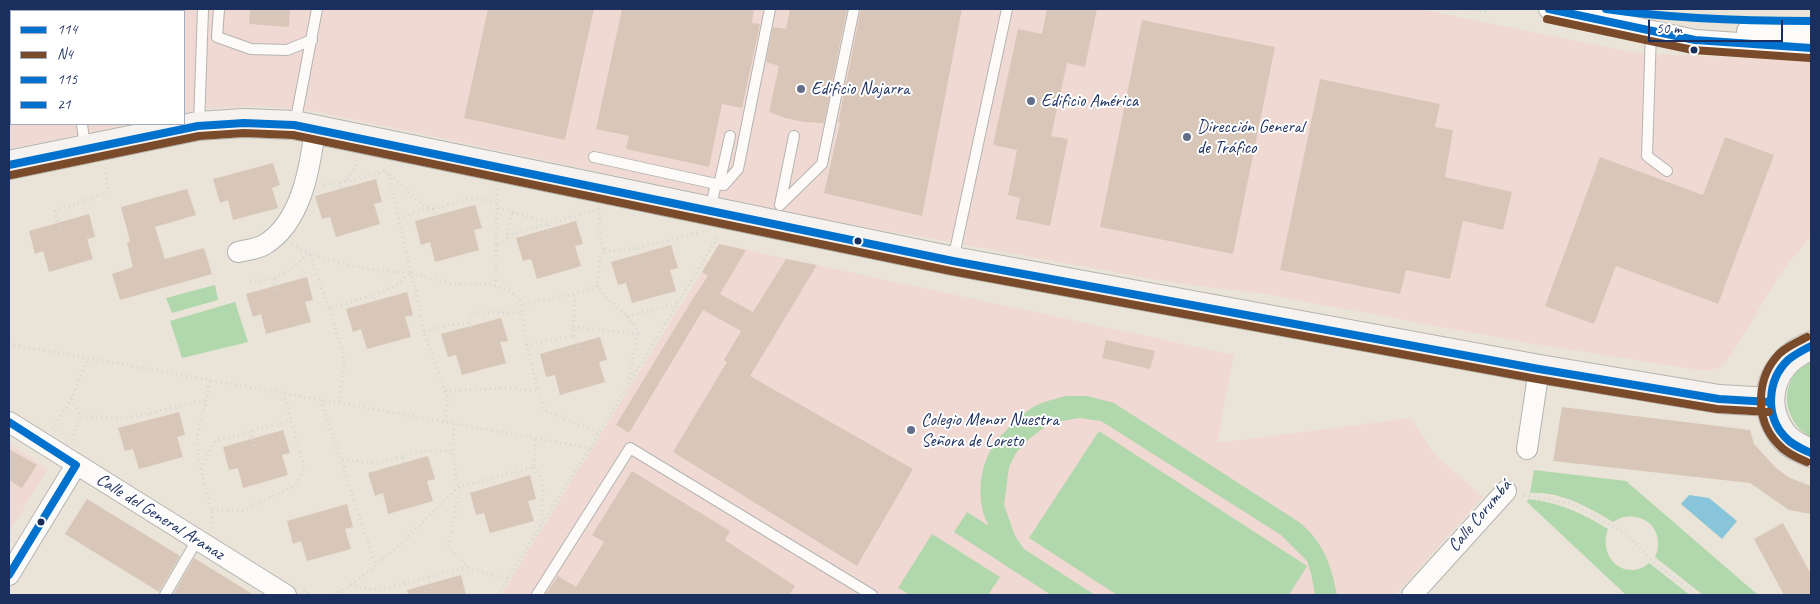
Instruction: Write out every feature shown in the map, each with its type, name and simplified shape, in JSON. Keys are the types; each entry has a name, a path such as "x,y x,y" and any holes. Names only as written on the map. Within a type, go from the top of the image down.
{"street":[{"path":"1549,9 1695,40 1811,48"},
{"path":"1596,19 1732,31 1811,31"},
{"path":"9,165 89,139 198,126 244,123 305,127 711,224 778,215 953,261 1539,369 1719,399 1770,402"},
{"path":"238,252 263,246 286,227 302,191 311,159 305,127"},
{"path":"1811,346 1800,350 1788,359 1778,372 1772,386 1770,402 1774,420 1783,436 1797,447 1811,453"},
{"path":"1527,449 1539,369"},
{"name":"Calle del General Aranaz","path":"9,422 76,465 205,536 286,595"},
{"path":"9,576 76,465"},
{"name":"Calle Corumbá","path":"1412,595 1506,491"}],"lane":[{"path":"198,126 203,9"},
{"path":"219,9 217,36 251,49 287,50 312,40"},
{"path":"305,127 312,40 317,9"},
{"path":"594,157 724,185 738,169 770,9"},
{"path":"778,215 822,164 854,9"},
{"path":"953,261 1007,9"},
{"path":"1651,31 1647,156 1667,171"},
{"path":"711,224 718,184 730,136"},
{"path":"778,215 794,136"},
{"path":"537,595 630,448 872,595"},
{"path":"165,595 205,536"}],"path":[{"path":"1470,9 1485,12 1486,9"},
{"path":"60,231 55,211 108,192 89,139"},
{"path":"358,157 355,168 342,182 385,170"},
{"path":"381,165 389,175 423,205 431,209 442,223"},
{"path":"389,175 424,332 448,399 444,422"},
{"path":"496,185 496,284"},
{"path":"399,218 474,197 548,223"},
{"path":"507,236 599,209 600,233 604,252 600,258 597,285 604,295 636,325 638,334 626,389"},
{"path":"496,245 506,240 512,211"},
{"path":"548,223 550,237"},
{"path":"498,595 590,448 722,230 711,224 638,248 604,252"},
{"path":"277,234 309,254 374,269 410,272 450,283 496,284 512,292 520,299 526,345 544,410 599,433"},
{"path":"638,248 642,263"},
{"path":"250,282 274,278 296,267 309,254"},
{"path":"309,254 345,360 339,403"},
{"path":"328,309 394,287 410,272"},
{"path":"274,278 275,290"},
{"path":"521,305 586,291 597,285"},
{"path":"575,293 573,326 578,352"},
{"path":"374,295 377,305"},
{"path":"628,317 679,302"},
{"path":"472,335 469,323 472,316 477,312 522,313"},
{"path":"424,332 448,325 469,323"},
{"path":"573,326 638,334"},
{"path":"526,345 574,336"},
{"path":"9,344 590,448"},
{"path":"50,433 72,398 88,358"},
{"path":"205,536 212,510 201,469 197,438 210,380"},
{"path":"445,391 509,388 538,391"},
{"path":"212,510 244,510 295,486 304,468 284,394"},
{"path":"71,443 81,417 72,398"},
{"path":"81,417 129,418 206,400"},
{"path":"321,400 376,565"},
{"path":"149,414 153,427"},
{"path":"201,469 214,441 291,420"},
{"path":"454,424 453,451 459,487 448,547 470,569 508,579"},
{"path":"250,431 255,447"},
{"path":"535,438 534,467 541,479 542,495 539,529"},
{"path":"342,460 377,463 421,452 453,451"},
{"path":"403,457 406,471"},
{"path":"334,595 350,585 397,548 459,487 534,467"},
{"path":"1506,491 1572,504 1626,534 1657,565 1697,595"},
{"path":"350,585 378,590 468,567"},
{"path":"428,577 432,592"}],"shaded area":[{"path":"9,9 1420,9 1636,53 1811,61 1811,235 1777,279 1730,357 1719,368 1705,371 1522,342 1259,293 1175,283 817,218 318,112 261,106 202,109 185,113 185,10 10,10 10,125 126,125 9,149"},
{"name":"Colegio Menor Nuestra Señora de Loreto","path":"719,244 1234,355 1217,443 1411,418 1434,454 1483,497 1395,595 501,595"},
{"path":"9,443 48,469 9,532"}],"green space":[{"path":"215,285 218,300 172,313 166,298"},
{"path":"235,302 248,342 182,358 170,321"},
{"path":"1811,362 1811,437 1801,430 1794,421 1787,399 1788,388 1792,378 1800,369"},
{"path":"1066,396 1087,396 1114,403 1299,522 1315,538 1325,555 1337,595 1315,595 1307,561 1281,535 1101,421 1079,418 1050,423 1029,439 1016,453 1009,467 1004,505 1015,536 1024,549 1095,595 1051,595 954,532 967,512 989,526 981,502 982,475 987,458 999,439 1031,408"},
{"path":"1099,431 1307,566 1289,595 1117,595 1029,538"},
{"path":"1534,470 1626,481 1758,595 1703,595 1655,557 1658,547 1657,537 1650,524 1636,517 1620,518 1613,522 1563,497 1530,493"},
{"path":"1528,499 1570,509 1608,529 1606,549 1615,564 1631,570 1649,563 1690,595 1626,595 1527,502"},
{"path":"932,534 1000,577 988,595 910,595 898,588"}],"water":[{"path":"1689,495 1709,498 1737,521 1722,539 1681,504"}],"building":[{"path":"250,9 290,9 289,27 249,24"},
{"path":"488,9 594,9 565,140 464,118"},
{"path":"622,9 754,9 752,23 760,24 742,108 722,104 709,167 626,149 629,136 596,129"},
{"name":"Edificio Najarra","path":"790,9 847,9 824,123 804,122 769,112 779,66 766,62 773,27 786,29"},
{"path":"861,9 962,9 922,216 824,193 840,123 838,123"},
{"name":"Edificio América","path":"1047,9 1097,9 1085,67 1067,63 1051,136 1068,139 1050,226 1016,219 1020,198 1008,195 1017,150 993,145 1018,29 1042,34"},
{"name":"Dirección General de Tráfico","path":"1142,20 1275,47 1233,254 1100,227"},
{"path":"1320,79 1440,104 1435,127 1453,130 1445,177 1512,192 1503,230 1463,221 1450,279 1406,270 1400,294 1280,270"},
{"path":"1725,137 1774,155 1718,304 1616,266 1594,324 1545,306 1600,157 1703,195"},
{"path":"273,163 280,185 272,188 278,208 233,220 228,200 220,203 213,179"},
{"path":"376,179 382,202 374,204 380,224 336,237 330,217 322,219 315,196"},
{"path":"187,189 196,215 155,227 165,259 204,248 212,274 120,300 112,274 133,267 127,243 130,241 121,207"},
{"path":"475,205 482,228 474,230 479,250 435,262 430,242 421,245 415,221"},
{"path":"89,214 95,237 87,239 93,259 49,272 43,251 35,254 29,231"},
{"path":"576,221 583,244 575,246 581,266 537,279 531,259 523,261 516,238"},
{"path":"719,244 746,250 720,294 753,312 786,259 817,265 750,376 913,469 857,566 673,452 727,362 724,360 741,331 703,310 629,433 616,425 708,276 702,272"},
{"path":"671,245 678,268 670,270 676,291 632,303 626,283 618,285 611,262"},
{"path":"307,277 313,300 305,302 311,322 266,334 261,314 253,317 246,294"},
{"path":"407,292 413,315 405,317 411,337 367,349 361,329 353,332 346,309"},
{"path":"501,318 508,341 500,342 506,363 462,375 456,355 448,357 441,334"},
{"path":"600,337 607,360 599,362 605,382 560,395 555,375 546,377 540,354"},
{"path":"1106,340 1155,351 1150,369 1102,358"},
{"path":"1562,407 1750,430 1754,444 1776,468 1790,478 1811,486 1811,514 1789,510 1750,483 1553,461"},
{"path":"179,412 185,435 177,437 183,457 139,469 133,449 125,451 118,428"},
{"path":"283,430 290,453 282,455 288,475 243,488 238,468 229,470 223,447"},
{"path":"9,449 37,465 22,488 9,480"},
{"path":"428,456 435,479 427,481 433,501 388,514 383,493 375,496 368,473"},
{"path":"632,471 730,531 725,540 795,586 789,595 545,595 558,576 576,587 604,542 592,535"},
{"path":"530,475 536,499 528,501 534,521 490,533 484,513 476,515 470,493"},
{"path":"87,499 180,556 159,592 65,534"},
{"path":"347,504 353,527 345,529 351,549 307,561 301,541 293,544 287,521"},
{"path":"1783,523 1811,574 1811,595 1784,595 1754,539"},
{"path":"194,558 254,595 173,595"},
{"path":"461,575 466,595 408,595 407,590"}],"transit line":[{"name":"114","path":"1549,9 1695,40 1811,48"},
{"name":"115","path":"1606,9 1708,19 1811,21"},
{"name":"N4","path":"1547,19 1693,50 1810,58"},
{"name":"114","path":"9,165 198,126 244,123 294,125 953,261 1539,369 1719,399 1770,402"},
{"name":"N4","path":"11,175 199,136 244,133 293,135 951,271 1537,379 1717,409 1769,412"},
{"name":"N4","path":"1807,337 1780,353 1772,363 1762,386 1761,398 1762,411 1770,434 1784,450 1807,462"},
{"name":"114","path":"1811,346 1788,360 1781,368 1776,378 1771,398 1774,419 1785,437 1811,453"},
{"name":"21","path":"9,422 76,465 9,575"}],"place":[{"name":"Edificio Najarra","path":"801,89"},
{"name":"Edificio América","path":"1031,101"},
{"name":"Dirección General de Tráfico","path":"1187,137"},
{"name":"Colegio Menor Nuestra Señora de Loreto","path":"911,430"}]}
